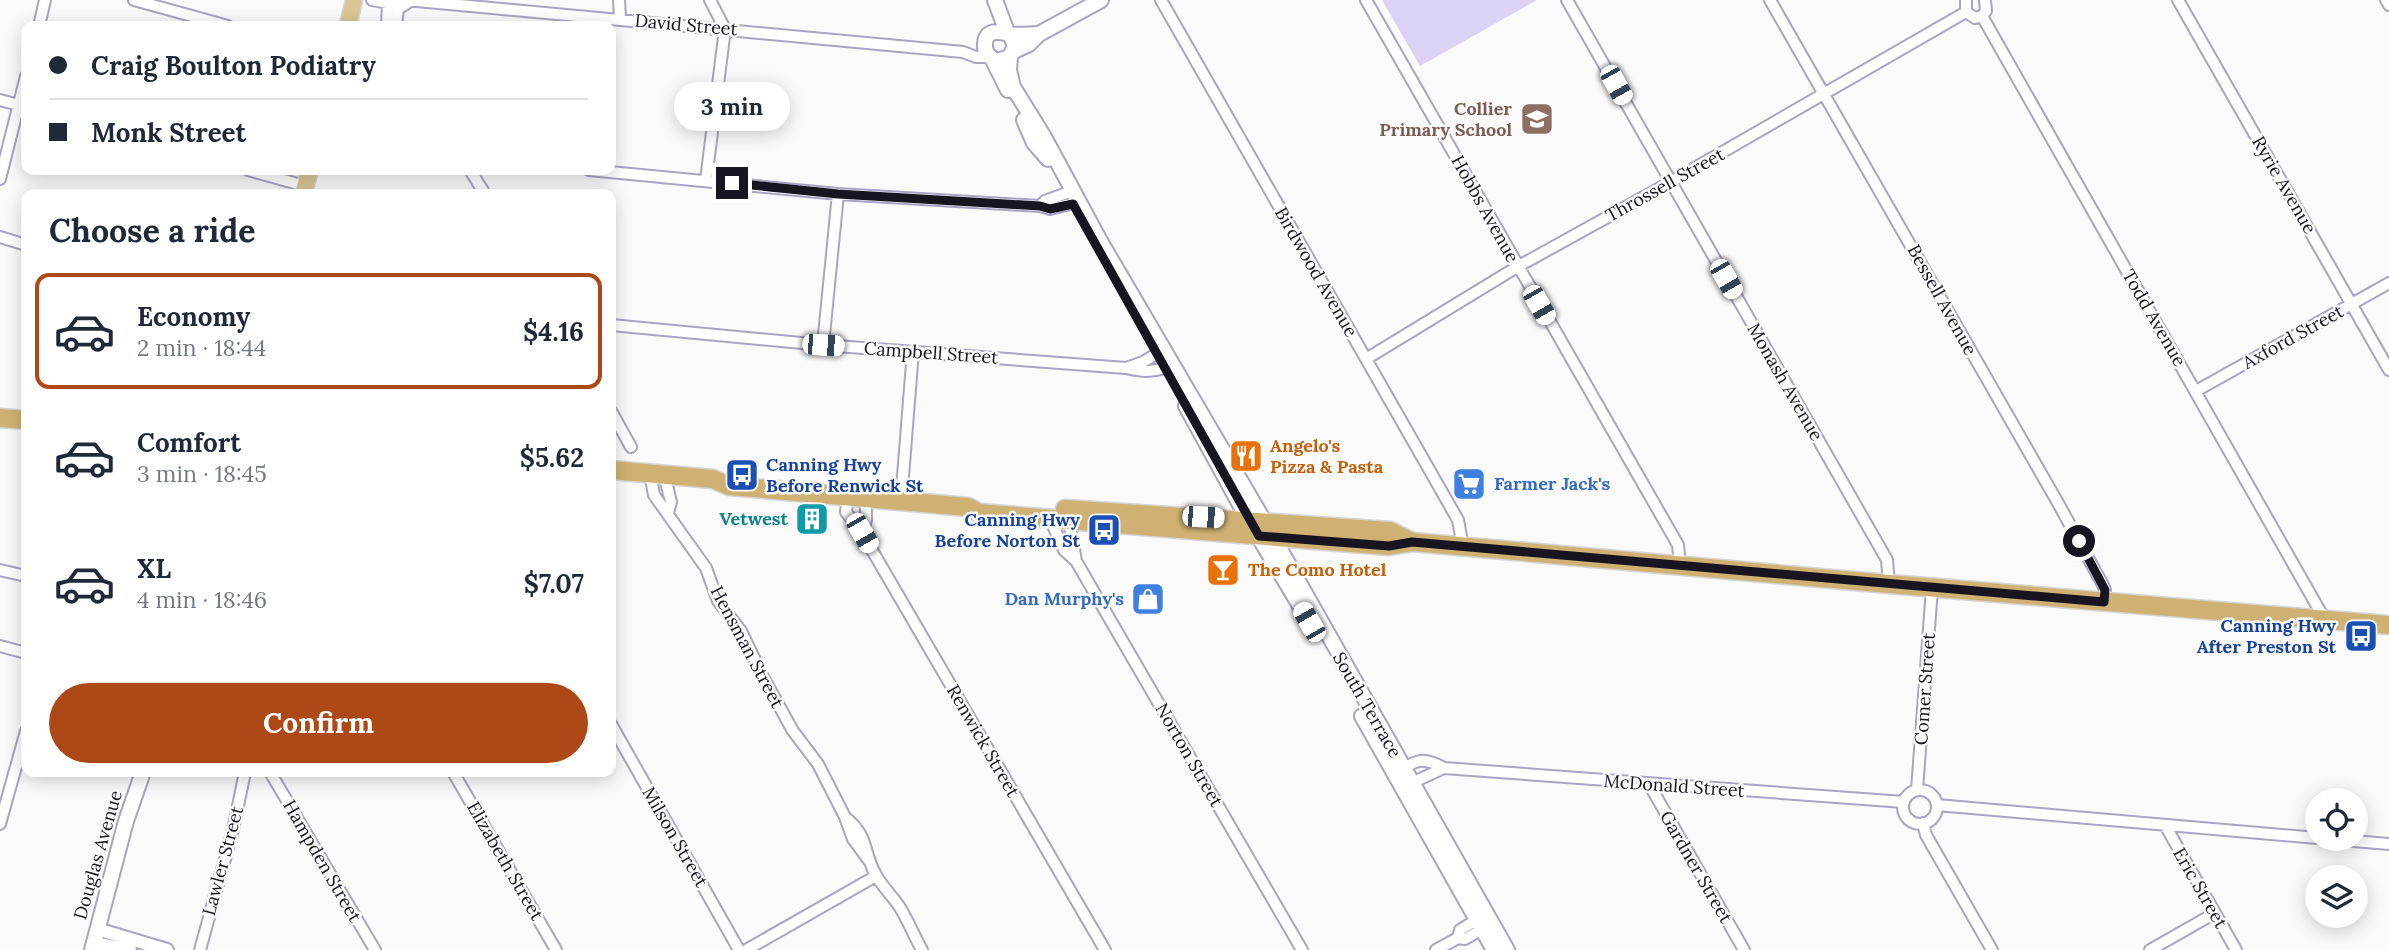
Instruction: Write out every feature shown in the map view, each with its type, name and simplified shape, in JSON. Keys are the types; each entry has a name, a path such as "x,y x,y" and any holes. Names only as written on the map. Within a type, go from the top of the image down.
{"highway":[{"path":"0,418 21,420"},
{"path":"0,429 21,431"},
{"path":"616,471 658,479"},
{"path":"616,481 713,479 729,486 968,507 979,513 1069,521 1390,531 1412,542 1463,547 2389,625"},
{"path":"968,507 978,501 1261,528"}],"main road":[{"path":"349,21 354,0"},
{"path":"988,0 992,15 985,50 991,58 1002,61 1029,44 1039,34 1101,0"},
{"path":"995,0 1014,42 1012,54"},
{"path":"988,37 999,30 1039,34"},
{"name":"South Terrace","path":"1012,54 1009,70 1013,87 1044,136 1072,197"},
{"name":"South Terrace","path":"991,58 1034,143 1072,197 1407,785 1484,922 1494,950"},
{"name":"Douglas Avenue","path":"98,942 143,788 144,777"},
{"name":"South Terrace","path":"1484,922 1507,950"}],"street":[{"path":"40,21 46,0"},
{"path":"134,0 210,21"},
{"name":"David Street","path":"372,0 620,18 963,51 976,57 991,58"},
{"path":"619,0 620,18"},
{"path":"706,180 725,29 710,0"},
{"name":"Birdwood Avenue","path":"1161,0 1458,520 1463,547"},
{"name":"Hobbs Avenue","path":"1366,0 1678,545 1679,566"},
{"name":"Monash Avenue","path":"1567,0 1887,560 1889,584"},
{"name":"Bessell Avenue","path":"1770,0 2058,503 2105,590 2104,602"},
{"path":"1966,0 1966,12 1975,18 1986,11 1986,0"},
{"name":"Ryrie Avenue","path":"2178,0 2389,370"},
{"path":"2386,0 2389,5"},
{"path":"389,21 398,2"},
{"path":"396,21 398,2"},
{"name":"Throssell Street","path":"1366,359 1517,267 1966,12"},
{"name":"Todd Avenue","path":"1982,16 2325,620"},
{"name":"David Street","path":"963,51 988,37"},
{"path":"0,100 21,106"},
{"path":"0,179 21,109"},
{"path":"616,172 838,194 1040,206 1050,209 1072,197"},
{"path":"270,175 306,183"},
{"path":"823,345 838,194"},
{"path":"0,237 21,243"},
{"name":"Axford Street","path":"2196,391 2389,283"},
{"name":"Campbell Street","path":"616,325 1140,371 1168,366"},
{"path":"901,501 913,351"},
{"name":"Campbell Street","path":"1126,368 1160,352"},
{"path":"616,420 631,447"},
{"name":"Hensman Street","path":"658,479 671,502 668,513 706,568 718,601 741,631 798,740 818,764 853,839 900,908 922,950"},
{"path":"857,497 866,520 862,533"},
{"name":"Renwick Street","path":"857,497 846,512 862,533 1105,950"},
{"name":"Norton Street","path":"1050,519 1064,550 1076,561 1302,950"},
{"name":"Norton Street","path":"1069,521 1076,561"},
{"path":"0,570 21,575"},
{"name":"Comer Street","path":"1917,790 1932,588"},
{"path":"0,646 21,652"},
{"name":"Milson Street","path":"616,733 739,950"},
{"path":"0,824 21,749"},
{"name":"McDonald Street","path":"1399,771 1422,760 1428,760 1444,768 1904,802"},
{"name":"McDonald Street","path":"1407,785 1444,768"},
{"name":"Lawler Street","path":"200,950 233,830 244,777"},
{"name":"Hampden Street","path":"273,777 375,950"},
{"name":"Elizabeth Street","path":"456,777 556,950"},
{"name":"Gardner Street","path":"1649,784 1744,950"},
{"path":"1917,790 1929,792 1937,805 1934,816 1923,824 1907,817 1904,802 1910,793 1917,790"},
{"path":"1937,805 2305,837"},
{"path":"1923,824 1926,835 1992,950"},
{"name":"Eric Street","path":"2165,825 2236,950"},
{"path":"2368,842 2389,844"},
{"path":"746,950 876,876"},
{"path":"2150,950 2215,913"},
{"path":"1436,950 1458,938 1465,939 1484,922"},
{"path":"98,942 130,950"},
{"path":"98,942 167,950"}],"shaded area":[{"path":"1382,0 1537,0 1420,66"}],"place":[{"name":"Collier Primary School","path":"1537,119"},
{"name":"Angelo's Pizza & Pasta","path":"1246,456"},
{"name":"Canning Hwy Before Renwick St","path":"742,475"},
{"name":"Farmer Jack's","path":"1469,484"},
{"name":"Vetwest","path":"812,519"},
{"name":"Canning Hwy Before Norton St","path":"1104,530"},
{"name":"The Como Hotel","path":"1223,570"},
{"name":"Dan Murphy's","path":"1148,599"},
{"name":"Canning Hwy After Preston St","path":"2361,636"}],"route":[{"path":"732,183 838,194 1040,206 1050,209 1073,204 1259,536 1389,546 1412,542 2104,602 2105,590 2079,541"}]}
